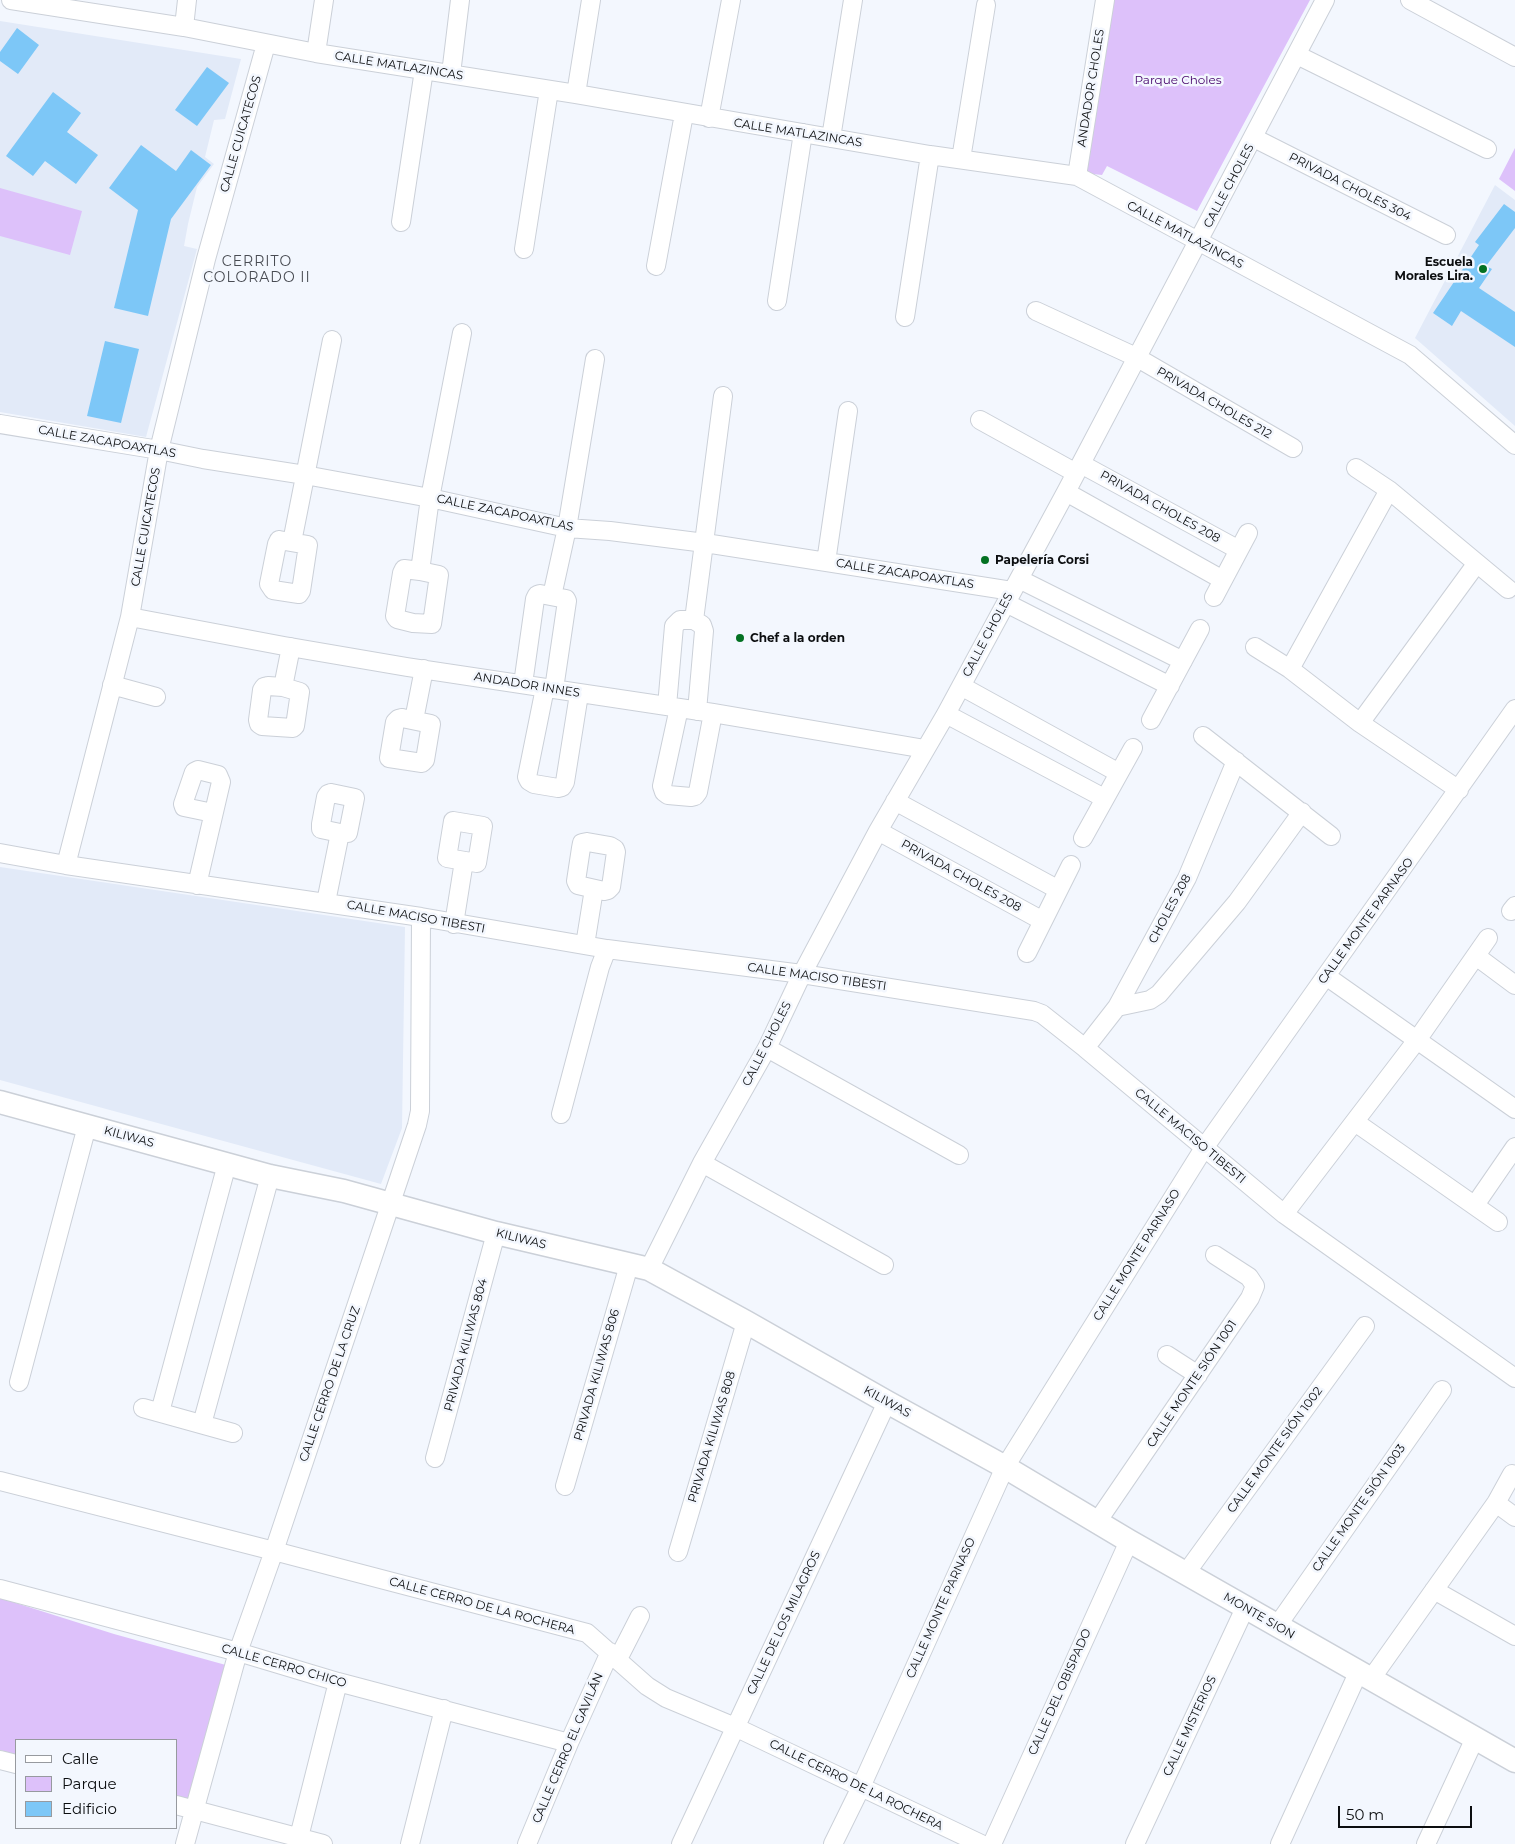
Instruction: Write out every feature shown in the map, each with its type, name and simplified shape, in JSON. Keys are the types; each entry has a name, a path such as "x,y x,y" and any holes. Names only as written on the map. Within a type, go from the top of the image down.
{"street":[{"name":"CALLE MATLAZINCAS","path":"11,0 60,4 316,53 576,94 930,155 1077,176 1410,355 1515,445"},
{"path":"184,27 187,0"},
{"path":"316,53 324,0"},
{"path":"451,74 460,0"},
{"path":"576,94 591,0"},
{"path":"708,118 731,0"},
{"path":"831,138 853,0"},
{"name":"ANDADOR CHOLES","path":"1077,176 1104,0"},
{"name":"CALLE CHOLES","path":"639,1267 702,1163 767,1048 802,974 878,831 946,714 1079,468 1325,0"},
{"path":"1410,0 1515,57"},
{"path":"961,159 986,5"},
{"name":"CALLE CUICATECOS","path":"66,866 130,617 159,450 206,259 266,44"},
{"path":"1297,55 1487,149"},
{"path":"401,222 424,70"},
{"path":"524,249 549,90"},
{"path":"656,266 684,114"},
{"path":"777,300 803,133"},
{"name":"PRIVADA CHOLES 304","path":"1254,138 1446,235"},
{"path":"905,317 930,155"},
{"name":"PRIVADA CHOLES 212","path":"1036,311 1136,357 1293,448"},
{"path":"420,571 430,498 462,333"},
{"path":"292,542 332,340"},
{"path":"552,596 567,528 595,359"},
{"path":"694,620 724,396"},
{"path":"826,562 848,411"},
{"name":"PRIVADA CHOLES 208","path":"980,420 1079,468 1239,550"},
{"name":"CALLE ZACAPOAXTLAS","path":"0,424 305,475 430,498 567,528 705,542 1012,591"},
{"path":"1356,468 1389,490 1508,589"},
{"path":"1290,669 1389,490"},
{"path":"1066,492 1223,580"},
{"path":"1214,597 1248,533"},
{"path":"1360,724 1477,564"},
{"path":"1012,591 1183,661"},
{"path":"1012,591 1170,686"},
{"path":"522,684 537,595 566,599 568,604 527,778 534,784 558,788 562,787 565,782 579,694"},
{"name":"ANDADOR INNES","path":"130,617 291,647 579,694 705,712 925,749"},
{"path":"680,620 694,620 702,625 704,632 705,712 698,792 695,796 691,797 668,795 664,792 662,786 673,707 674,626 680,620"},
{"path":"1151,720 1200,628"},
{"path":"283,687 291,647"},
{"path":"1255,647 1290,669 1360,724 1459,790"},
{"path":"414,720 424,669"},
{"path":"112,685 156,697"},
{"path":"961,686 1119,773"},
{"path":"946,714 1104,798"},
{"name":"CALLE MONTE PARNASO","path":"833,1844 861,1787 1004,1467 1204,1148 1513,717"},
{"path":"1203,736 1331,836"},
{"path":"1083,838 1133,748"},
{"name":"CHOLES 208","path":"1085,1048 1118,1007 1187,878 1236,762"},
{"path":"895,801 1057,889"},
{"path":"1118,1007 1150,1000 1159,994 1237,902 1302,812"},
{"path":"198,885 213,813"},
{"name":"PRIVADA CHOLES 208","path":"878,831 1043,921"},
{"path":"326,902 340,833"},
{"name":"CALLE MACISO TIBESTI","path":"0,853 66,866 421,917 607,949 802,974 1034,1011 1050,1018 1284,1214 1515,1378"},
{"path":"454,924 464,861"},
{"path":"1027,953 1057,889 1071,865"},
{"path":"585,945 594,889"},
{"name":"CALLE CERRO DE LA CRUZ","path":"185,1844 238,1652 274,1551 417,1125 420,1111 421,917"},
{"path":"1284,1214 1417,1040 1488,938"},
{"path":"561,1114 600,967 607,949"},
{"path":"1476,956 1515,985"},
{"path":"1326,976 1515,1109"},
{"path":"767,1048 959,1155"},
{"name":"KILIWAS","path":"0,1102 270,1176 344,1191 496,1233 639,1267 746,1322 1004,1467"},
{"path":"1355,1122 1498,1222"},
{"path":"18,1382 87,1126"},
{"path":"1475,1205 1515,1147"},
{"path":"702,1163 884,1265"},
{"path":"227,1164 151,1410 233,1433"},
{"path":"202,1424 270,1176"},
{"name":"PRIVADA KILIWAS 804","path":"435,1458 496,1233"},
{"name":"CALLE MONTE SIÓN 1001","path":"1097,1522 1250,1298 1255,1286 1249,1277 1215,1255"},
{"name":"PRIVADA KILIWAS 806","path":"565,1486 639,1267"},
{"name":"PRIVADA KILIWAS 808","path":"678,1552 746,1322"},
{"name":"CALLE MONTE SIÓN 1002","path":"1186,1573 1364,1326"},
{"path":"1167,1355 1198,1376"},
{"name":"CALLE MONTE SIÓN 1003","path":"1276,1626 1442,1390"},
{"name":"CALLE DE LOS MILAGROS","path":"681,1844 887,1402"},
{"name":"MONTE SION","path":"1004,1467 1276,1626 1515,1762"},
{"path":"1280,1844 1364,1676 1434,1590 1496,1503 1512,1474"},
{"name":"CALLE CERRO DE LA ROCHERA","path":"0,1481 587,1633 647,1686 666,1698 735,1727 980,1844"},
{"path":"1496,1503 1515,1517"},
{"name":"CALLE DEL OBISPADO","path":"992,1844 1129,1541"},
{"name":"CALLE CERRO CHICO","path":"0,1589 569,1743"},
{"path":"1434,1590 1515,1636"},
{"name":"CALLE MISTERIOS","path":"1135,1844 1245,1608"},
{"name":"CALLE CERRO EL GAVILÁN","path":"527,1844 569,1743 614,1656 640,1616"},
{"path":"299,1837 338,1682"},
{"path":"410,1844 444,1709"},
{"path":"1426,1844 1475,1738"},
{"path":"0,1760 15,1764"},
{"path":"178,1806 323,1844"}],"shaded area":[{"path":"0,21 241,59 225,119 214,120 205,157 214,164 197,187 184,246 197,249 146,437 0,412"},
{"name":"Escuela Morales Lira.","path":"1495,185 1515,200 1515,426 1415,338"},
{"path":"0,867 405,927 402,1128 381,1184 0,1080"}],"green space":[{"name":"Parque Choles","path":"1113,0 1310,0 1197,211 1107,166 1102,175 1084,173"},
{"path":"1515,148 1515,191 1499,179"},
{"path":"0,188 82,211 70,255 0,236"},
{"path":"0,1598 114,1634 233,1667 192,1802 178,1798 178,1739 15,1739 15,1755 0,1750"}],"building":[{"path":"17,28 39,45 18,74 0,61 0,52"},
{"path":"207,67 229,83 197,126 175,110"},
{"path":"53,92 81,113 67,132 98,155 76,184 45,161 33,176 6,156"},
{"path":"141,145 176,171 191,150 211,165 171,219 148,316 114,308 138,210 109,188"},
{"path":"1504,204 1515,212 1515,228 1486,266 1492,269 1479,288 1515,312 1515,347 1461,311 1452,326 1433,313 1479,245 1475,242"},
{"path":"105,341 139,349 121,423 87,416"}],"place":[{"name":"Escuela Morales Lira.","path":"1483,269"},
{"name":"Papelería Corsi","path":"985,560"},
{"name":"Chef a la orden","path":"740,638"}],"district":[{"name":"CERRITO COLORADO II","path":"257,270"}]}
